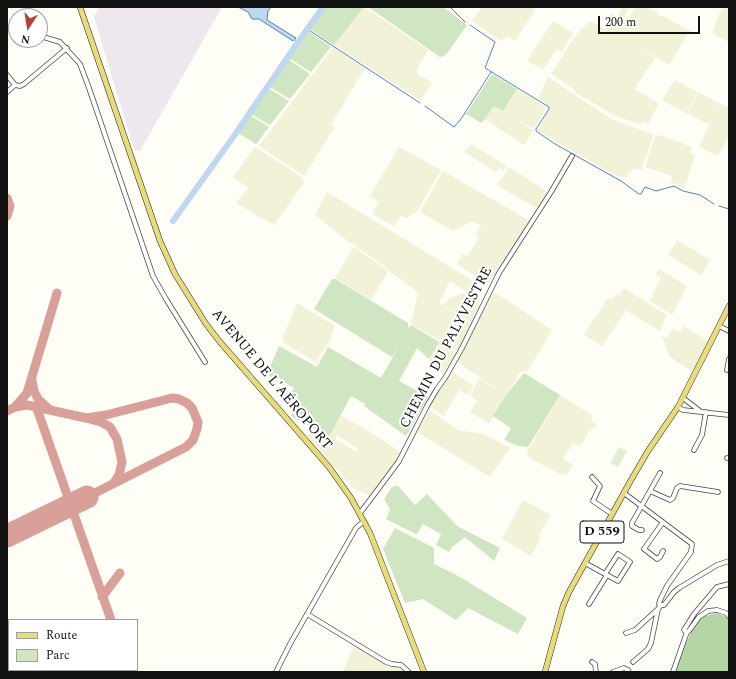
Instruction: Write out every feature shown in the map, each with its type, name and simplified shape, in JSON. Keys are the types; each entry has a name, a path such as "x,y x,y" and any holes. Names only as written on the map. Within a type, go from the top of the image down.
{"main road":[{"name":"AVENUE DE L'AÉROPORT","path":"80,7 160,241 175,274 202,317 220,342 329,468 360,512 377,551 424,672"},
{"name":"D 559","path":"545,672 563,606 585,563 648,451 683,398 729,306"}],"street":[{"path":"48,38 57,40 67,48 80,64 153,276 206,362"},
{"path":"7,75 15,85 20,86 67,48"},
{"path":"7,92 15,85"},
{"name":"CHEMIN DU PALYVESTRE","path":"360,512 399,461 427,406 462,348 499,273 551,192 572,156"},
{"path":"719,326 729,331"},
{"path":"727,370 729,359"},
{"path":"683,398 700,411"},
{"path":"678,407 683,410 729,415"},
{"path":"694,450 702,435 706,412"},
{"path":"642,530 632,526 632,523 660,473"},
{"path":"592,477 600,486 593,501 612,514"},
{"path":"650,491 670,500 673,498 677,488 680,486 718,492"},
{"path":"624,493 692,544 693,548 667,586 660,600 660,607 651,643 648,649 633,662"},
{"path":"276,672 290,644 356,528 364,521"},
{"path":"663,522 644,550 657,559 663,551"},
{"path":"585,563 606,574 618,581 630,562 618,554 606,574 589,604"},
{"path":"626,633 635,630 664,605 679,588 717,565 729,561"},
{"path":"687,632 684,630 685,626 716,587 729,584"},
{"path":"673,672 687,632 699,617 708,611 717,610 726,613 729,616"},
{"path":"307,614 386,662 401,665 409,672"},
{"path":"592,662 595,664 596,672"},
{"path":"613,672 624,668 629,672"}],"shaded area":[{"path":"99,7 222,7 140,151 134,150 94,17"}],"green space":[{"path":"325,7 364,7 334,45 309,29"},
{"path":"364,7 428,50 417,68 418,75 432,82 421,101 334,45"},
{"path":"368,7 443,7 467,25 448,52 444,56 440,57"},
{"path":"482,7 531,7 535,10 515,41 507,36 501,41 472,21"},
{"path":"622,7 629,7 623,19 627,22 635,7 646,7 658,13 658,15 663,16 690,31 669,65 632,44 655,58 634,89 659,103 648,124 642,122 641,125 614,115 576,93 572,88 551,74 577,34 590,21 609,31 604,27 611,13 617,17"},
{"path":"722,7 729,7 729,42 712,33"},
{"path":"553,21 573,33 562,52 557,49 543,69 527,61"},
{"path":"308,31 331,47 311,72 289,58"},
{"path":"333,47 365,68 331,125 335,127 304,176 259,146"},
{"path":"288,59 310,74 290,99 270,87"},
{"path":"492,74 517,89 503,111 494,106 482,123 466,114"},
{"path":"548,77 611,119 652,134 653,137 641,170 633,168 631,173 628,172 627,178 621,176 619,177 537,130 550,107 538,98"},
{"path":"675,80 697,92 687,114 662,100"},
{"path":"268,88 289,101 270,125 251,114"},
{"path":"517,89 546,107 534,129 515,119 533,131 524,145 485,119 494,105 503,111"},
{"path":"698,92 719,103 710,125 688,114"},
{"path":"720,103 729,108 729,137 718,156 699,147"},
{"path":"250,115 269,127 256,144 238,133"},
{"path":"659,135 692,147 690,152 695,156 684,189 675,183 670,184 672,176 645,167 655,136"},
{"path":"471,144 507,166 504,171 499,168 496,172 464,152"},
{"path":"255,147 302,177 304,183 274,225 236,203 248,188 233,177"},
{"path":"399,147 441,170 416,213 407,218 400,216 394,226 372,214 379,202 370,196"},
{"path":"509,167 547,192 538,209 497,185"},
{"path":"443,171 530,221 488,284 457,264 463,254 467,257 479,238 475,236 481,225 472,221 453,231 420,212"},
{"path":"327,192 475,282 469,293 450,281 439,303 471,323 458,351 411,324 418,292 389,271 386,267 345,239 315,215"},
{"path":"677,240 710,260 701,275 668,255"},
{"path":"354,247 388,271 371,300 335,278"},
{"path":"659,269 687,286 672,315 650,301 661,278 656,274"},
{"path":"332,279 335,279 408,323 409,329 411,325 439,342 429,359 417,348 399,381 428,397 406,436 364,406 365,404 351,396 329,437 291,416 299,402 290,396 294,388 279,379 277,381 267,374 279,346 317,367 328,347 381,378 399,346 392,357 314,309"},
{"path":"624,288 667,315 660,331 626,310 602,347 584,334 608,298 611,300 615,295 619,295"},
{"path":"463,293 480,304 471,322 443,305 450,298"},
{"path":"493,293 497,294 552,330 527,372 521,371 506,395 456,361"},
{"path":"297,303 335,326 331,339 318,358 320,360 317,363 283,342 283,337"},
{"path":"684,326 708,341 692,372 669,356 662,336 667,338 673,329 680,332"},
{"path":"439,342 457,352 443,374 435,369 429,359"},
{"path":"451,371 474,386 468,395 459,390 444,416 429,406"},
{"path":"524,373 560,395 528,447 518,446 504,440 511,428 493,416 506,395"},
{"path":"479,378 506,395 489,423 470,412 477,401 471,395"},
{"path":"560,395 592,415 591,421 597,425 589,431 580,446 573,443 563,459 573,465 567,475 564,473 562,475 528,457 527,452"},
{"path":"429,410 458,430 483,434 510,448 490,477 417,432"},
{"path":"341,416 364,428 402,453 371,496 354,489 307,436 314,429 329,437","holes":["336,435 358,448 356,452 334,438"]},
{"path":"619,447 627,451 618,467 610,463"},
{"path":"398,486 415,505 427,494 457,526 500,548 494,561 465,537 452,547 449,552 436,545 441,534 423,524 426,518 416,534 386,519 390,509 384,499 392,487"},
{"path":"523,500 551,515 538,536 541,538 531,556 502,539"},
{"path":"395,528 434,548 434,564 460,577 527,618 518,634 468,608 456,620 423,599 405,603 383,549"},
{"path":"717,613 728,618 729,621 729,672 672,672 692,631 701,617"},
{"path":"354,645 386,665 402,669 407,672 343,672"}],"water":[{"path":"238,7 271,7 268,11 267,20 296,38 293,41 259,19 252,19 248,12"}],"waterway":[{"path":"173,221 323,7"},
{"path":"450,7 465,22"},
{"path":"470,25 495,42 485,68 549,107 536,131 555,144 621,181 639,194 641,194 645,187 656,191 674,186 683,191 700,195 714,204"},
{"path":"307,29 420,103"},
{"path":"425,106 454,127 461,119 491,72"},
{"path":"719,206 729,209"}],"taxiway":[{"path":"7,198 10,206 7,216"},
{"path":"15,407 27,393 57,293"},
{"path":"32,381 34,391 38,399 48,408"},
{"path":"86,418 106,415 172,398 179,399 187,403 192,408 198,422 193,440 186,447 87,497"},
{"path":"7,411 15,407 27,405 86,418 101,422 110,427 117,439 122,462 119,475 114,483"},
{"path":"36,406 111,619"},
{"path":"102,597 120,573"}],"runway":[{"path":"7,536 87,497"}]}
